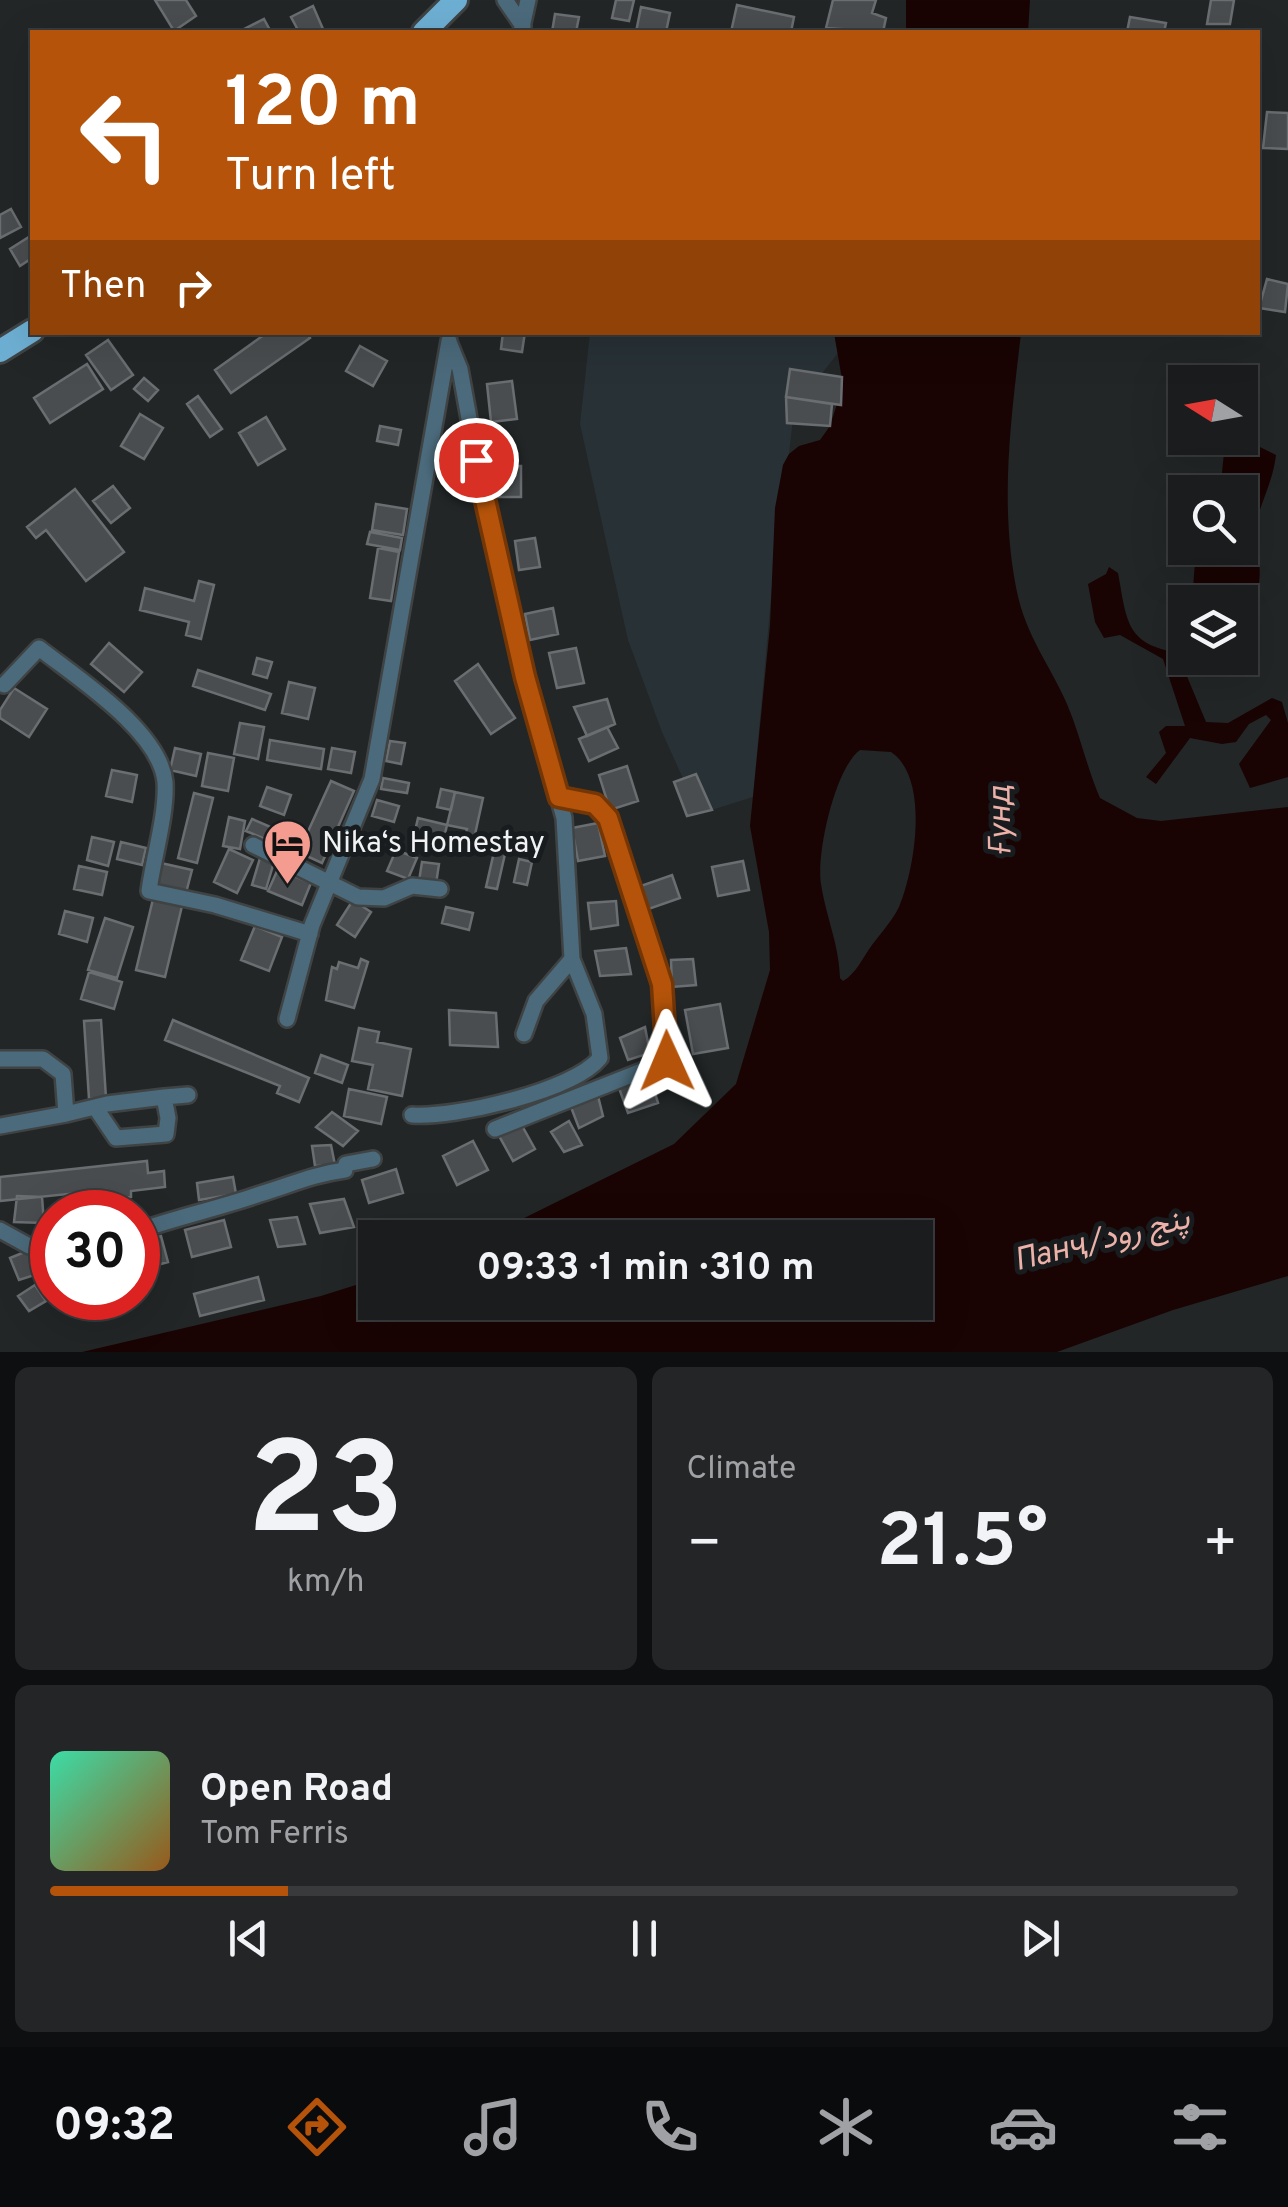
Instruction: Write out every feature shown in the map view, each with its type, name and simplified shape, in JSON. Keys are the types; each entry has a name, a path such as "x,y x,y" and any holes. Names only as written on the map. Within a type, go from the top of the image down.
{"main road":[{"path":"426,30 456,0"},
{"path":"0,352 30,332"}],"street":[{"path":"505,0 522,29"},
{"path":"522,29 528,0"},
{"path":"412,1115 435,1117 509,1099 588,1072 600,1058 601,1043 583,978 572,959 564,818 525,677 484,501 460,368 450,337"},
{"path":"287,1019 310,934 372,779 450,337"},
{"path":"1,686 39,648 138,730 163,768 165,788 149,891 215,904 310,934"},
{"path":"495,1130 667,1061 662,984 608,818 595,804 559,797"},
{"path":"252,845 329,884 370,899 412,886 440,889"},
{"path":"524,1034 536,1001 572,959"},
{"path":"0,1059 43,1059 63,1074 66,1114"},
{"path":"0,1126 95,1107 188,1095"},
{"path":"95,1107 116,1138 166,1134 164,1097"},
{"path":"160,1223 258,1195 300,1178 345,1170 346,1164 373,1159"},
{"path":"0,1230 30,1246"}],"shaded area":[{"path":"590,335 834,335 838,353 794,409 789,454 783,465 753,797 699,814 662,732 628,640 580,424"}],"water":[{"path":"906,0 1030,0 1028,30 906,30"},
{"path":"834,335 1021,335 1008,495 1017,592 1032,636 1067,704 1100,798 1137,818 1161,821 1288,807 1288,1276 1173,1310 1057,1352 82,1352 358,1284 358,1320 933,1320 933,1220 520,1220 674,1144 736,1084 770,970 769,932 750,826 770,626 775,508 783,465 789,454 799,446 820,440 830,426 843,385","holes":["860,750 891,752 911,782 916,825 905,890 896,912 856,970 843,981 820,870 835,792"]},
{"path":"1258,446 1276,455 1258,517 1258,475 1222,475 1224,455 1258,455"},
{"path":"1258,555 1260,569 1258,589 1258,585 1193,585 1195,565 1258,565"},
{"path":"1109,567 1118,573 1127,618 1139,637 1168,650 1168,674 1163,659 1120,635 1104,638 1095,622 1088,584 1106,574"},
{"path":"1168,675 1186,675 1206,722 1228,723 1272,698 1282,702 1288,723 1288,777 1250,788 1239,764 1271,720 1266,715 1249,724 1236,742 1222,744 1190,738 1156,784 1146,777 1166,753 1159,732 1166,726 1185,726"}],"building":[{"path":"155,0 186,0 196,16 173,30"},
{"path":"616,0 634,0 629,21 612,18"},
{"path":"833,0 876,0 872,13 886,18 883,30 826,28"},
{"path":"1211,0 1234,0 1230,24 1207,24"},
{"path":"737,5 794,17 791,30 731,30"},
{"path":"313,6 323,29 298,30 291,17"},
{"path":"641,7 670,13 666,30 636,30"},
{"path":"555,14 579,17 576,30 552,30"},
{"path":"1130,17 1166,23 1164,30 1127,30"},
{"path":"264,19 270,30 242,30"},
{"path":"1267,112 1288,113 1288,149 1263,148"},
{"path":"11,209 21,227 0,238 0,215"},
{"path":"30,236 30,259 20,266 10,249"},
{"path":"1267,279 1288,284 1285,312 1260,308"},
{"path":"264,335 310,338 231,393 215,370"},
{"path":"503,335 525,335 522,352 501,349"},
{"path":"108,340 133,375 111,390 86,355"},
{"path":"360,346 387,361 373,386 346,371"},
{"path":"87,364 103,389 50,423 34,398"},
{"path":"790,369 842,377 841,405 786,397"},
{"path":"144,378 158,390 148,401 134,389"},
{"path":"512,381 517,419 491,422 487,384"},
{"path":"198,396 222,429 210,437 187,404"},
{"path":"786,397 832,404 830,426 787,423"},
{"path":"140,414 163,428 144,459 121,446"},
{"path":"266,417 285,449 258,465 239,433"},
{"path":"380,426 401,430 398,445 377,441"},
{"path":"494,466 521,466 521,497 495,497"},
{"path":"113,486 130,508 111,523 93,501"},
{"path":"75,489 124,552 86,581 46,530 36,538 27,527"},
{"path":"376,504 407,509 403,535 372,530"},
{"path":"370,532 402,538 400,550 367,544"},
{"path":"535,538 540,567 519,570 515,541"},
{"path":"378,548 399,552 391,601 370,598"},
{"path":"199,581 214,585 201,639 186,635 189,622 140,610 145,588 194,601"},
{"path":"553,608 558,634 530,640 525,614"},
{"path":"109,643 142,672 124,692 91,664"},
{"path":"576,648 584,683 557,688 549,653"},
{"path":"257,658 272,662 267,678 253,674"},
{"path":"478,664 515,718 491,734 455,681"},
{"path":"198,670 271,694 265,710 193,686"},
{"path":"289,682 315,688 308,719 282,713"},
{"path":"14,688 47,709 29,737 0,718 0,710"},
{"path":"607,699 615,724 587,736 574,707"},
{"path":"240,723 264,727 258,759 234,754"},
{"path":"607,727 618,748 589,761 579,739"},
{"path":"270,740 324,749 321,769 267,760"},
{"path":"390,741 405,743 401,764 386,761"},
{"path":"175,748 201,754 196,776 170,770"},
{"path":"332,748 355,752 351,773 328,769"},
{"path":"208,753 234,758 228,791 202,786"},
{"path":"627,766 638,801 610,810 599,775"},
{"path":"112,770 137,775 132,802 106,796"},
{"path":"696,774 712,810 687,816 674,782"},
{"path":"383,778 409,783 407,793 381,789"},
{"path":"331,781 354,791 322,863 289,848 296,833 305,838"},
{"path":"267,787 291,795 284,815 260,806"},
{"path":"441,789 455,792 451,810 437,807"},
{"path":"455,792 483,798 474,839 465,837 467,829 447,825"},
{"path":"194,793 213,798 197,863 178,858"},
{"path":"377,800 399,806 394,822 372,816"},
{"path":"229,817 245,821 240,849 223,846"},
{"path":"418,818 447,825 444,838 415,831"},
{"path":"252,819 289,835 284,847 246,831"},
{"path":"598,823 605,856 578,861 572,828"},
{"path":"92,837 114,842 108,866 87,860"},
{"path":"121,842 146,848 142,865 117,859"},
{"path":"229,849 253,860 237,893 214,882"},
{"path":"396,850 417,858 408,879 387,871"},
{"path":"494,852 505,854 497,889 486,887"},
{"path":"260,858 274,862 266,889 252,885"},
{"path":"519,859 532,862 527,885 514,882"},
{"path":"743,861 749,890 718,896 712,867"},
{"path":"422,862 439,864 436,884 419,881"},
{"path":"161,863 192,870 186,893 156,885"},
{"path":"79,866 107,872 102,895 74,889"},
{"path":"278,869 311,883 302,905 268,891"},
{"path":"672,875 680,898 643,911 635,888"},
{"path":"153,899 182,906 165,977 136,970"},
{"path":"353,900 371,912 355,937 337,925"},
{"path":"616,901 618,925 591,929 588,903"},
{"path":"446,907 473,913 469,930 442,923"},
{"path":"65,911 93,918 87,942 59,934"},
{"path":"105,918 133,927 117,978 88,970"},
{"path":"255,926 282,937 269,971 241,960"},
{"path":"626,948 631,974 600,976 595,951"},
{"path":"361,959 368,962 354,1008 326,1000 332,967 337,969 339,962 358,968"},
{"path":"693,959 696,985 672,987 671,960"},
{"path":"89,972 122,982 114,1009 81,999"},
{"path":"720,1004 728,1048 693,1054 685,1010"},
{"path":"449,1010 496,1013 498,1047 450,1045"},
{"path":"101,1020 106,1098 89,1099 84,1021"},
{"path":"173,1020 309,1078 299,1102 277,1093 280,1086 165,1040"},
{"path":"645,1027 650,1053 628,1060 620,1038"},
{"path":"359,1028 379,1032 377,1042 411,1049 402,1096 368,1089 373,1065 352,1061"},
{"path":"321,1055 348,1065 342,1083 315,1073"},
{"path":"651,1079 658,1103 628,1113 619,1088"},
{"path":"349,1089 387,1097 381,1124 344,1116"},
{"path":"597,1092 603,1116 579,1128 569,1102"},
{"path":"332,1112 358,1131 343,1146 316,1127"},
{"path":"569,1121 582,1145 564,1152 551,1132"},
{"path":"520,1122 535,1149 513,1161 498,1134"},
{"path":"473,1141 488,1170 457,1185 443,1156"},
{"path":"331,1145 335,1165 315,1166 312,1146"},
{"path":"147,1161 148,1173 164,1171 165,1187 30,1190 30,1198 0,1201 0,1177"},
{"path":"396,1169 403,1193 369,1203 362,1180"},
{"path":"233,1177 236,1194 199,1200 197,1183"},
{"path":"17,1196 30,1197 30,1223 14,1222"},
{"path":"344,1199 354,1227 320,1233 310,1204"},
{"path":"297,1217 305,1244 278,1247 270,1220"},
{"path":"224,1220 231,1247 192,1257 185,1230"},
{"path":"160,1236 168,1262 160,1264"},
{"path":"30,1250 30,1276 19,1280 10,1258"},
{"path":"258,1277 264,1300 200,1316 194,1294"},
{"path":"30,1288 30,1310 29,1311 18,1296"}],"place":[{"name":"Nika‘s Homestay","path":"287,886"}],"route":[{"path":"476,460 532,708 559,797 595,804 608,818 662,984 667,1061"}],"water label":[{"name":"Ғунд","path":"1002,820"},
{"name":"Панҷ/پنج رود","path":"1102,1241"}]}
